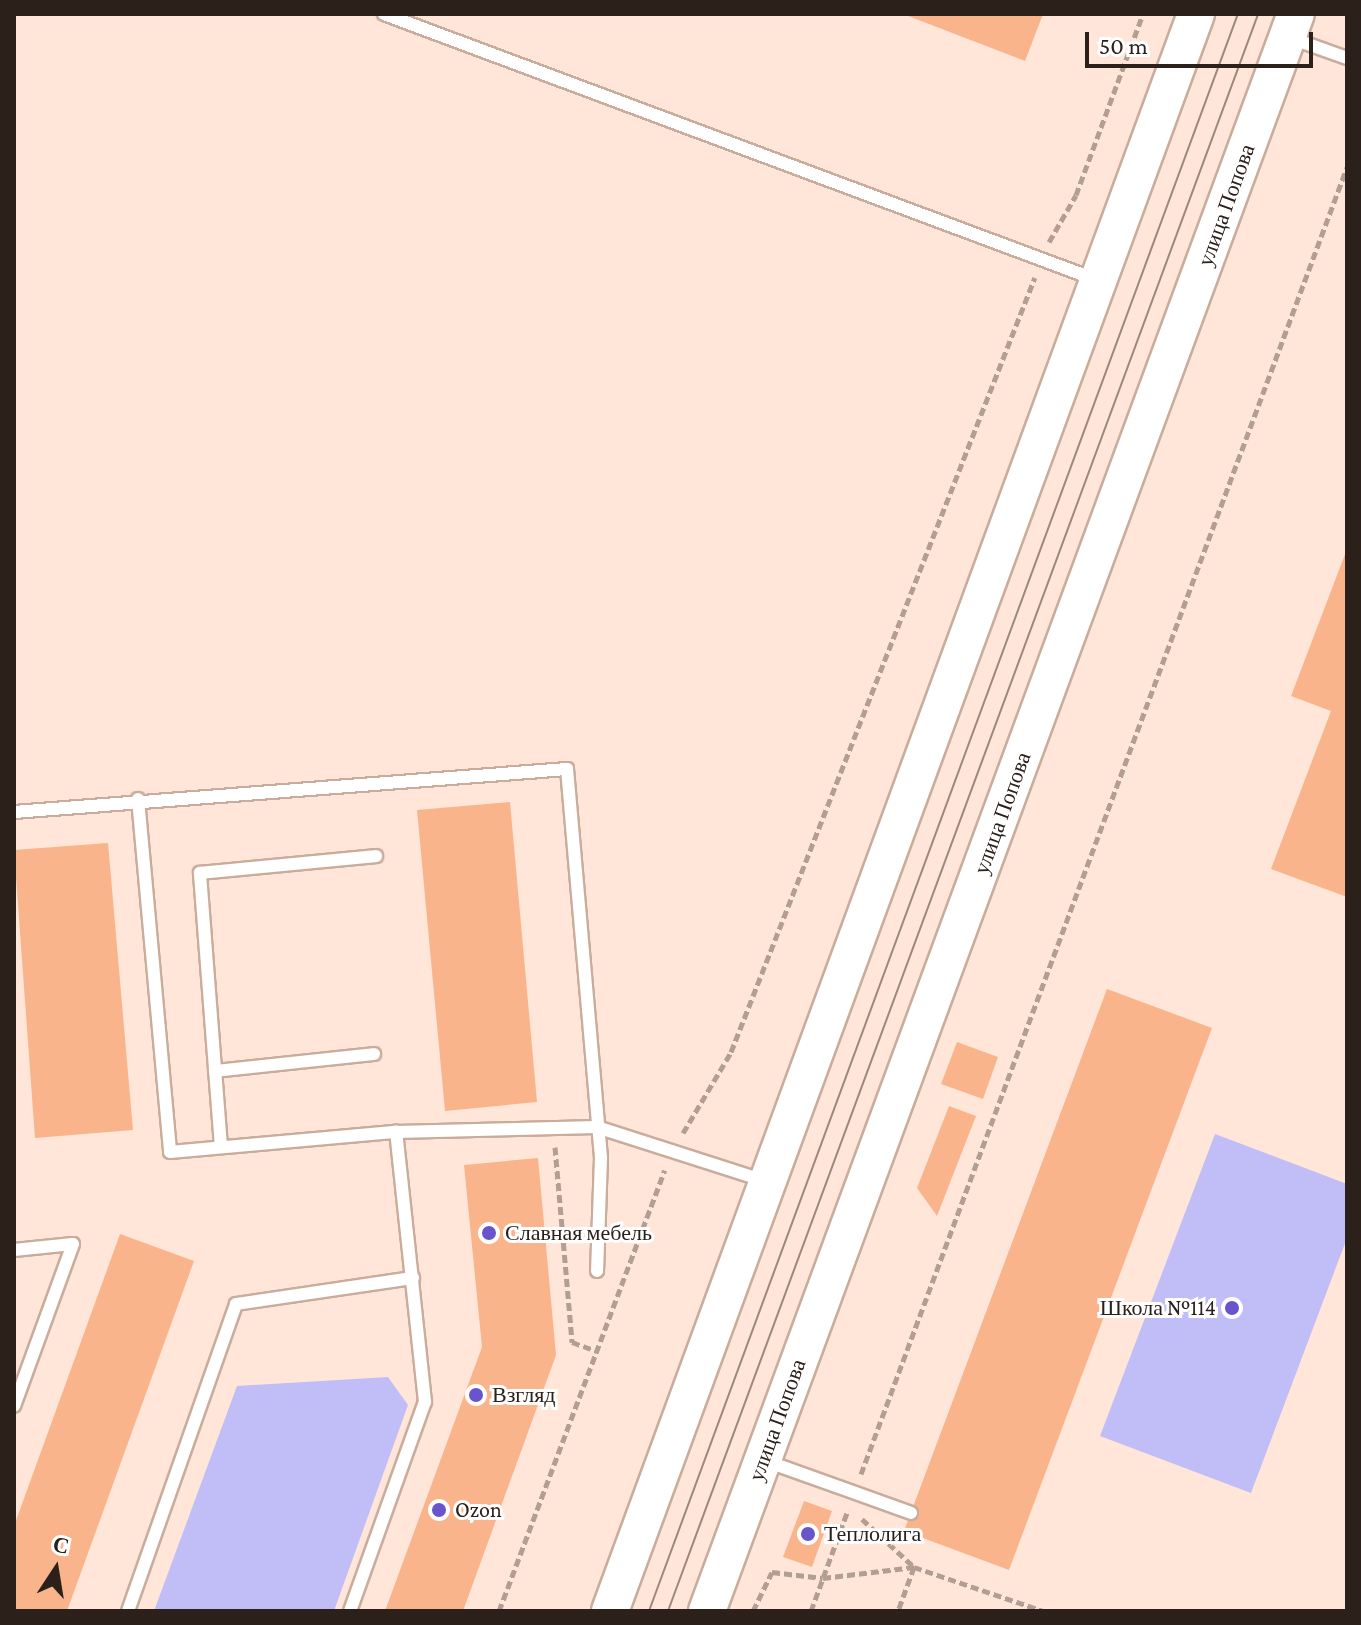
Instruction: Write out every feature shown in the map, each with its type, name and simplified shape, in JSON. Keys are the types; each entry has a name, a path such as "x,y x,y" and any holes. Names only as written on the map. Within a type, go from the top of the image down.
{"main road":[{"path":"610,1611 1196,14"},
{"name":"улица Попова","path":"707,1611 1292,25"}],"lane":[{"path":"384,14 1097,280"},
{"path":"1292,25 1347,58"},
{"path":"14,812 138,799 567,769 597,1127 597,1271"},
{"path":"138,799 170,1152 396,1132 597,1127 768,1182"},
{"path":"221,1147 200,873 376,856"},
{"path":"215,1071 374,1054"},
{"path":"350,1611 425,1402 396,1132"},
{"path":"14,1250 73,1244 14,1406"},
{"path":"128,1611 236,1304 413,1278"},
{"path":"763,1460 911,1513"}],"path":[{"path":"499,1611 673,1151 731,1052 1042,259 1076,195 1143,14"},
{"path":"811,1611 1347,167"},
{"path":"553,1128 572,1342 597,1351"},
{"path":"849,1507 914,1567 1043,1611"},
{"path":"753,1611 772,1572 823,1578 914,1567"},
{"path":"898,1611 914,1567"}],"shaded area":[{"path":"1215,1134 1347,1184 1347,1238 1251,1493 1100,1436"},
{"path":"388,1377 408,1405 334,1611 154,1611 237,1386"}],"building":[{"path":"903,14 1043,14 1025,61"},
{"path":"1347,549 1347,897 1271,869 1331,711 1291,696"},
{"path":"510,802 537,1102 445,1111 417,810"},
{"path":"108,843 133,1130 35,1138 14,850"},
{"path":"1107,989 1212,1028 1009,1570 904,1531"},
{"path":"957,1042 998,1057 983,1099 941,1084"},
{"path":"949,1106 976,1116 937,1216 917,1188"},
{"path":"538,1158 556,1355 463,1611 385,1611 482,1347 464,1165"},
{"path":"120,1234 194,1261 67,1611 14,1611 14,1526"},
{"name":"Теплолига","path":"804,1501 832,1511 812,1567 783,1557"}],"tram line":[{"path":"649,1611 1238,14"},
{"path":"668,1611 1258,14"}],"place":[{"name":"Славная мебель","path":"489,1233"},
{"name":"Школа №114","path":"1232,1308"},
{"name":"Взгляд","path":"476,1395"},
{"name":"Ozon","path":"439,1510"},
{"name":"Теплолига","path":"808,1534"}]}
